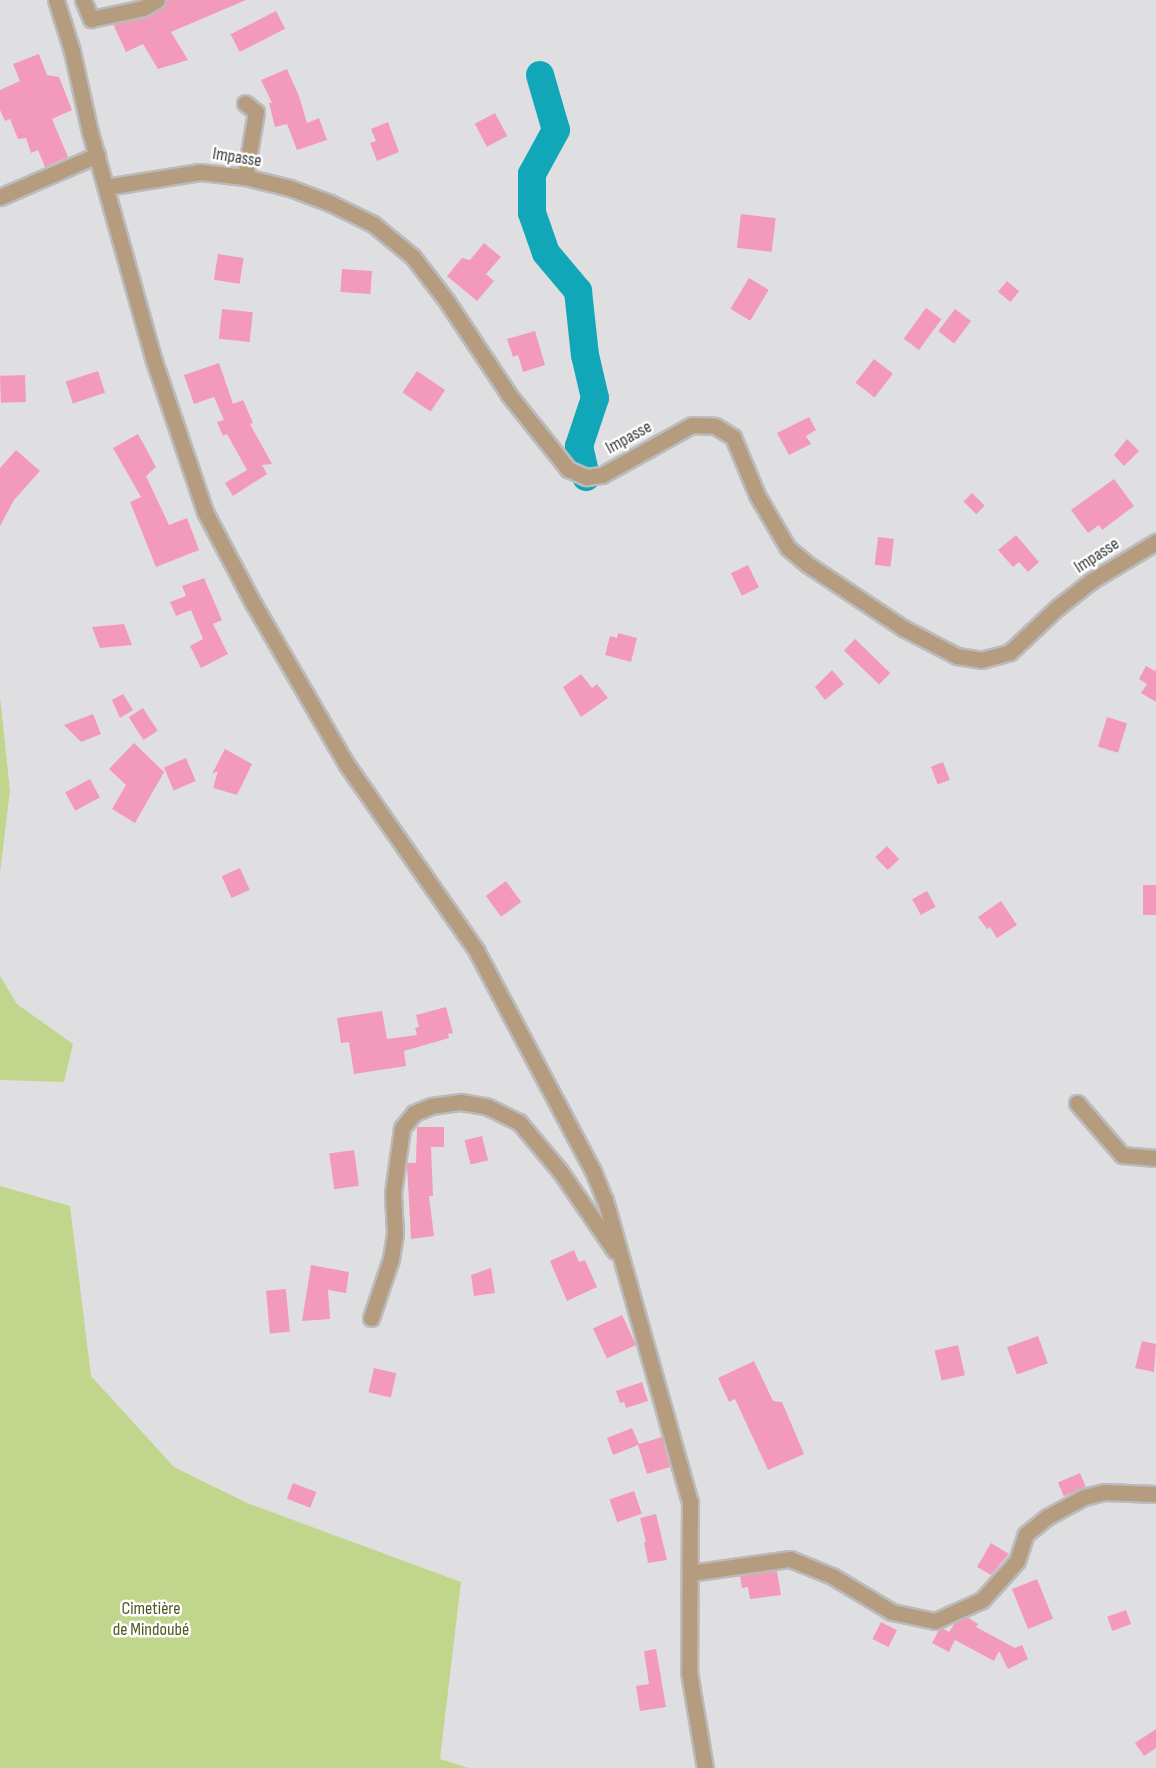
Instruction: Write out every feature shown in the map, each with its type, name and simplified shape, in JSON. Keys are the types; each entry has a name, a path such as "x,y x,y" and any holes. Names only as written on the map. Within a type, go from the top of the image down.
{"street":[{"path":"56,0 72,51 97,155 154,361 205,512 253,603 347,765 476,950 593,1172 605,1200 690,1502 689,1672 705,1768"},
{"path":"83,0 91,19 143,8 157,0"},
{"path":"245,103 256,112 245,177"},
{"path":"0,197 97,155"},
{"name":"Impasse","path":"106,187 200,172 245,177 290,188 330,203 373,224 413,257 446,300 508,395 568,469 586,477 602,475 692,425 715,426 734,437 757,495 788,548 807,564 903,628 957,656 981,660 1010,652 1058,607 1091,582 1156,542"},
{"path":"371,1318 391,1259 395,1234 393,1193 402,1128 414,1113 431,1106 461,1101 488,1107 519,1122 560,1171 622,1261"},
{"path":"1077,1103 1122,1155 1156,1158"},
{"path":"690,1573 790,1559 832,1576 892,1611 935,1621 982,1600 1017,1561 1026,1534 1047,1517 1084,1497 1104,1492 1156,1494"}],"green space":[{"path":"0,696 10,791 0,873"},
{"path":"0,976 17,1004 73,1044 64,1082 0,1080"},
{"name":"Cimetière de Mindoubé","path":"0,1186 70,1206 91,1376 174,1467 247,1503 461,1582 440,1759 469,1768 0,1768"}],"building":[{"path":"167,0 246,0 171,32 188,60 158,69 143,44 126,52 113,24 148,17 162,8"},
{"path":"276,11 285,29 240,52 231,34"},
{"path":"39,54 47,75 59,77 72,110 52,119 68,157 45,167 38,150 31,153 26,138 18,139 10,119 5,121 0,110 0,90 20,81 13,64"},
{"path":"287,69 299,96 307,123 319,118 327,140 297,150 287,124 275,127 269,103 272,103 261,80"},
{"path":"495,113 507,136 487,147 475,124"},
{"path":"388,122 399,152 377,161 370,143 376,141 371,129"},
{"path":"741,214 776,218 772,252 737,248"},
{"path":"484,243 501,257 486,274 494,281 477,301 447,276 462,258 470,260"},
{"path":"218,254 244,258 240,284 214,280"},
{"path":"342,269 372,271 370,294 340,292"},
{"path":"749,278 769,290 750,321 730,309"},
{"path":"1007,281 1019,291 1010,302 998,292"},
{"path":"926,308 941,319 919,350 904,339"},
{"path":"222,309 253,312 250,342 219,339"},
{"path":"955,309 971,321 954,343 938,331"},
{"path":"535,331 545,365 523,372 518,355 513,357 507,339"},
{"path":"874,359 893,374 874,397 856,383"},
{"path":"219,363 233,404 243,400 253,423 250,424 272,464 262,465 267,474 233,496 225,483 247,470 227,434 223,436 217,422 224,420 214,397 194,404 184,375"},
{"path":"98,371 105,393 73,403 66,382"},
{"path":"417,371 445,390 431,412 402,393"},
{"path":"25,375 26,402 1,403 0,376"},
{"path":"809,417 816,430 806,436 811,444 789,455 777,433"},
{"path":"138,434 156,467 146,476 169,525 187,518 199,550 156,567 130,502 141,497 113,448"},
{"path":"1127,439 1139,451 1124,466 1114,455"},
{"path":"16,450 40,471 14,500 0,526 0,468"},
{"path":"1114,479 1134,506 1102,530 1099,525 1088,533 1071,510"},
{"path":"972,493 985,506 976,514 964,501"},
{"path":"1016,535 1039,562 1028,572 1019,562 1013,567 998,550"},
{"path":"878,537 894,539 890,567 875,565"},
{"path":"748,565 759,587 742,596 731,573"},
{"path":"204,578 222,620 213,624 228,654 201,668 190,646 203,639 191,610 176,616 170,602 186,596 182,586"},
{"path":"124,624 132,645 100,648 92,627"},
{"path":"618,633 637,638 631,662 605,655 610,636 617,638"},
{"path":"855,639 890,673 879,685 844,651"},
{"path":"1146,666 1155,671 1156,669 1156,702 1141,693 1147,684 1139,679"},
{"path":"832,670 844,684 825,700 815,687"},
{"path":"581,674 592,688 597,684 608,698 581,717 563,687"},
{"path":"123,694 133,710 120,718 112,700"},
{"path":"143,708 158,731 143,740 129,717"},
{"path":"93,714 101,734 81,742 64,725"},
{"path":"1107,717 1127,723 1118,753 1098,747"},
{"path":"134,743 164,772 135,823 112,809 126,785 109,769"},
{"path":"225,749 252,764 237,795 213,788 218,771 212,774"},
{"path":"186,758 196,781 174,790 164,767"},
{"path":"943,762 950,780 938,784 931,767"},
{"path":"90,779 100,798 75,811 65,792"},
{"path":"887,846 899,859 888,870 875,857"},
{"path":"240,868 250,890 231,898 222,876"},
{"path":"506,881 521,902 501,917 486,896"},
{"path":"1143,885 1156,885 1156,915 1143,915"},
{"path":"927,891 936,907 921,915 912,899"},
{"path":"1001,901 1017,925 997,938 990,927 987,929 978,917"},
{"path":"446,1007 453,1033 448,1034 449,1038 404,1051 406,1066 354,1074 349,1042 341,1043 337,1018 382,1011 387,1039 417,1035 415,1028 419,1027 416,1015"},
{"path":"417,1127 444,1127 444,1147 431,1147 433,1196 429,1196 434,1236 411,1239 407,1163 416,1163"},
{"path":"482,1136 488,1160 471,1165 465,1140"},
{"path":"354,1150 359,1186 334,1189 329,1153"},
{"path":"574,1250 579,1262 585,1260 597,1287 567,1301 550,1261"},
{"path":"311,1265 349,1272 346,1293 328,1290 330,1319 302,1321"},
{"path":"491,1268 495,1293 474,1296 471,1275"},
{"path":"286,1289 290,1332 270,1334 266,1291"},
{"path":"622,1315 636,1345 607,1358 593,1329"},
{"path":"1038,1336 1048,1363 1017,1375 1007,1347"},
{"path":"1142,1341 1156,1344 1154,1372 1135,1368"},
{"path":"958,1345 965,1375 942,1381 935,1350"},
{"path":"754,1361 773,1401 782,1402 804,1454 768,1470 735,1399 729,1402 718,1378"},
{"path":"374,1368 396,1373 391,1398 368,1392"},
{"path":"642,1382 648,1401 626,1408 624,1402 620,1403 616,1391"},
{"path":"632,1428 639,1444 662,1437 670,1467 647,1474 638,1445 613,1455 607,1438"},
{"path":"1080,1473 1086,1487 1064,1496 1058,1482"},
{"path":"293,1483 316,1492 310,1508 287,1499"},
{"path":"634,1491 642,1514 617,1522 609,1499"},
{"path":"656,1514 667,1560 648,1563 640,1518"},
{"path":"991,1543 1009,1554 991,1575 977,1567"},
{"path":"777,1571 781,1595 750,1599 748,1587 742,1588 740,1576"},
{"path":"1037,1579 1053,1619 1028,1629 1012,1589"},
{"path":"1126,1610 1131,1624 1112,1631 1107,1617"},
{"path":"967,1617 978,1624 976,1627 1015,1648 1022,1645 1028,1659 1008,1669 999,1651 994,1661 955,1640 949,1652 932,1643 939,1630 942,1628 949,1632 955,1623"},
{"path":"881,1622 897,1630 888,1647 872,1639"},
{"path":"656,1649 666,1707 640,1711 636,1686 649,1684 644,1651"},
{"path":"1156,1729 1156,1748 1144,1756 1135,1743"}],"waterway":[{"path":"540,75 556,130 532,174 532,213 546,253 578,291 585,355 595,398 579,446 586,477"}]}
